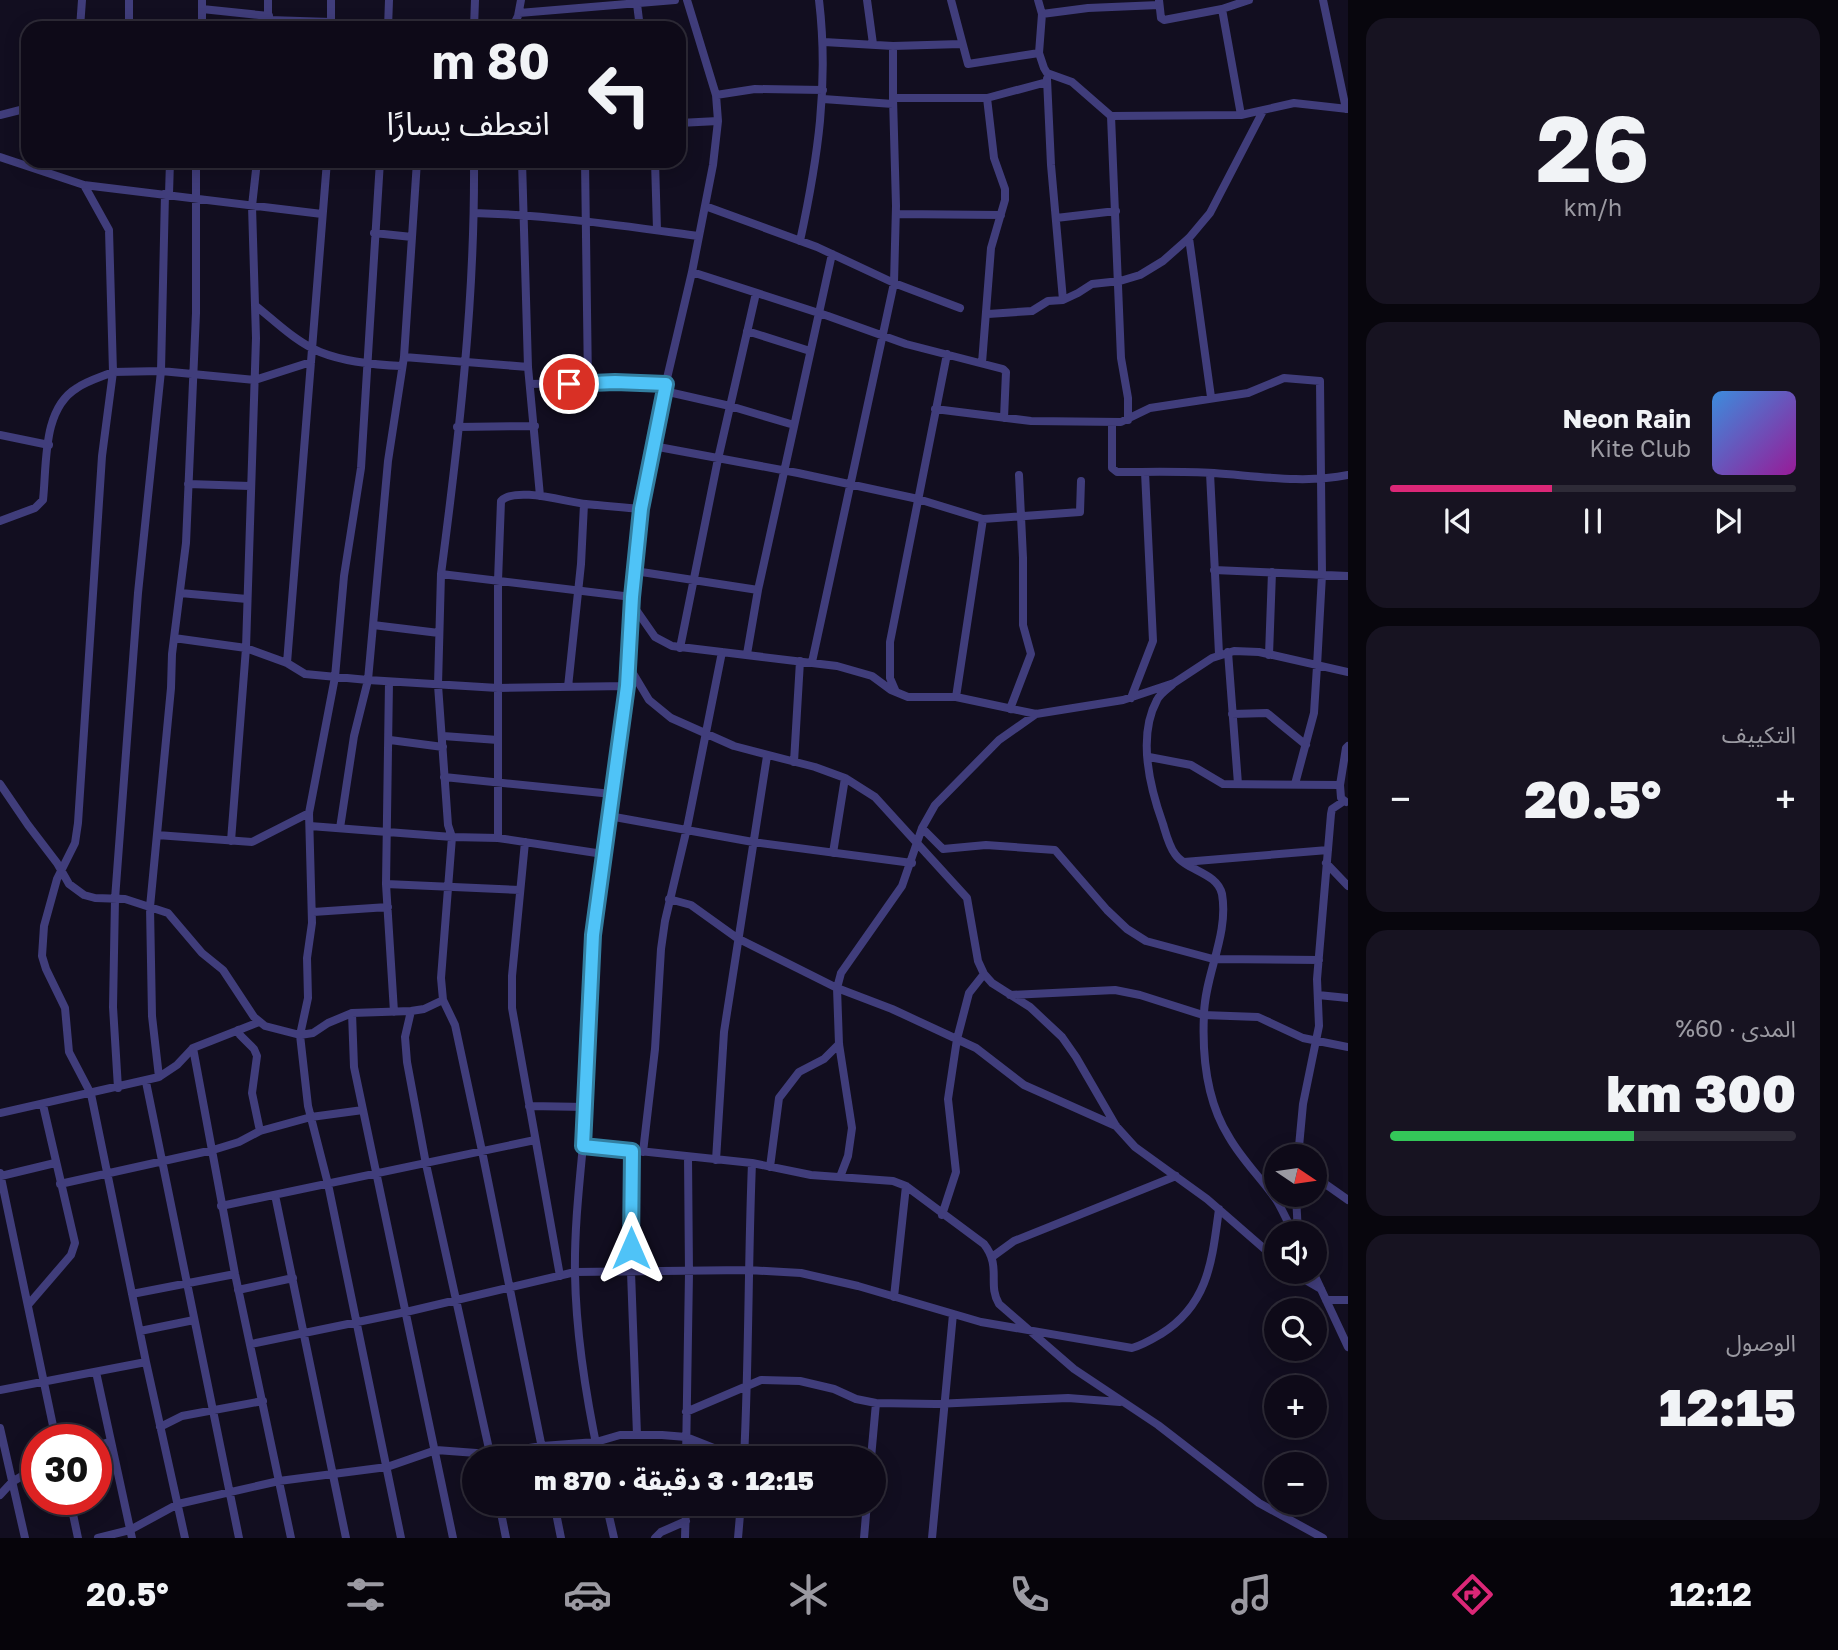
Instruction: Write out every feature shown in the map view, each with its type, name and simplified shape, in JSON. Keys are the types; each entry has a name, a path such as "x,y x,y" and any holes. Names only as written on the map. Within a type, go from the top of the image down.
{"street":[{"path":"80,21 82,0"},
{"path":"129,0 129,21"},
{"path":"268,0 269,21"},
{"path":"331,0 331,21"},
{"path":"388,21 389,0"},
{"path":"474,21 475,0"},
{"path":"515,21 521,0"},
{"path":"519,13 675,0"},
{"path":"597,1446 577,1330 575,1272 586,1107 590,971 603,853 627,686 641,509 692,272 718,121 716,95 687,0"},
{"path":"800,241 818,149 823,99 824,42 819,0"},
{"path":"867,0 873,44"},
{"path":"951,0 966,62 970,64 1039,53"},
{"path":"1038,0 1042,14 1039,53 1047,77 1063,300"},
{"path":"1042,14 1087,4 1159,2 1161,18 1164,20 1248,0"},
{"path":"823,99 893,101 987,98 1047,77 1072,82 1111,116 1241,115 1294,103 1347,109 1323,0"},
{"path":"202,4 265,21"},
{"path":"637,5 639,21"},
{"path":"1226,5 1241,115"},
{"path":"824,42 893,46 961,44"},
{"path":"812,662 894,283 896,214 893,46"},
{"path":"716,95 755,89 823,89"},
{"path":"982,363 992,240 1001,215 1005,189 994,158 987,98"},
{"path":"0,115 21,110"},
{"path":"988,314 1032,311 1048,301 1063,300 1092,284 1120,281 1149,270 1189,239 1218,201 1263,111"},
{"path":"1111,116 1120,281 1121,358 1127,392 1128,420"},
{"path":"686,123 718,121"},
{"path":"0,156 21,163"},
{"path":"35,168 85,185 322,214"},
{"path":"118,1088 113,1007 116,899 138,593 160,372 169,168"},
{"path":"159,1077 152,1016 150,907 174,638 186,543 196,313 196,168"},
{"path":"231,841 246,648 255,380 256,306 252,206 256,168"},
{"path":"287,663 326,168"},
{"path":"379,168 361,468 344,576 335,677 309,813 313,912 307,958 308,998 300,1035 308,1106 328,1184 401,1538"},
{"path":"340,828 354,736 368,680 388,461 403,362 417,168"},
{"path":"472,168 474,213 467,360 441,574 438,685 448,825 452,837 441,978 443,1000 455,1025 542,1446 596,1442 620,1435 685,1437 709,1446"},
{"path":"522,168 528,367 540,496"},
{"path":"585,168 588,384"},
{"path":"655,168 657,230"},
{"path":"85,185 109,230 113,373 102,456 78,823 75,843 57,879 44,926 42,956 65,1008 69,1052 91,1094 185,1538"},
{"path":"705,206 800,241 894,283 960,308"},
{"path":"1056,218 1116,211"},
{"path":"474,213 586,220 699,236"},
{"path":"896,214 1001,215"},
{"path":"374,233 412,237"},
{"path":"1189,239 1210,397"},
{"path":"747,654 758,590 832,254"},
{"path":"692,272 882,335 1006,372 1004,418"},
{"path":"680,648 718,459 756,293"},
{"path":"256,306 312,348 331,355 367,363 467,360 528,367"},
{"path":"747,331 810,351"},
{"path":"896,692 890,678 890,642 947,354"},
{"path":"0,521 35,508 43,500 51,422 61,401 77,387 113,373 160,372 255,380 311,362"},
{"path":"935,409 1043,422 1112,423 1128,420 1150,408 1248,393 1284,379 1320,381 1322,575 1317,666 1314,713 1296,784"},
{"path":"530,384 615,382 665,388 794,425"},
{"path":"1112,423 1114,471 1210,473 1277,478 1348,475"},
{"path":"457,427 535,426"},
{"path":"0,435 49,445"},
{"path":"653,446 918,499 983,519 1080,512 1081,481"},
{"path":"1131,698 1153,641 1144,472"},
{"path":"1210,473 1214,570 1238,784"},
{"path":"1010,709 1031,654 1023,625 1019,475"},
{"path":"188,484 250,486"},
{"path":"498,838 498,581 501,501 509,496 540,496 641,509"},
{"path":"568,687 584,503"},
{"path":"956,697 983,519"},
{"path":"1214,570 1348,576"},
{"path":"635,572 758,590"},
{"path":"1269,655 1272,572"},
{"path":"441,574 632,600 655,637 663,643 680,648 812,662 872,676 896,692 914,698 956,697 1036,714 1131,698 1174,683 1223,653 1241,650 1348,672"},
{"path":"180,593 247,599"},
{"path":"373,625 439,633"},
{"path":"174,638 246,648 287,663 304,674 498,688 627,686"},
{"path":"643,1152 655,1049 661,949 669,899 687,828 722,652"},
{"path":"794,762 800,661"},
{"path":"628,665 655,707 671,718 705,734 767,756 845,778 874,797 967,898 974,946 984,974 992,983 1037,1012 1071,1048 1116,1126 1144,1155 1219,1209 1264,1248"},
{"path":"389,682 386,884 394,1012"},
{"path":"1174,683 1156,703 1149,726 1149,757 1153,798 1173,852 1210,878 1220,889 1222,897 1221,936 1213,959 1203,1015 1208,1081 1217,1114 1228,1137 1276,1200 1288,1221"},
{"path":"1232,714 1267,713 1306,745"},
{"path":"840,1177 848,1156 852,1128 839,1044 837,988 845,965 902,886 922,828 935,804 999,740 1036,714"},
{"path":"443,736 498,740"},
{"path":"390,740 443,747"},
{"path":"1299,1144 1303,1104 1318,1041 1319,960 1331,811 1346,802 1341,798 1340,785 1348,746"},
{"path":"716,1160 724,1032 767,756"},
{"path":"1149,757 1191,765 1219,783 1340,785"},
{"path":"444,776 612,794"},
{"path":"833,853 845,778"},
{"path":"0,784 62,870 69,884 84,895 125,899 168,913 202,953 223,971 254,1017 265,1026 300,1035 313,1033 352,1013 411,1011 424,1009 443,1000"},
{"path":"158,835 252,842 309,813"},
{"path":"609,816 753,842 912,863"},
{"path":"310,826 498,838 603,853"},
{"path":"922,828 943,849 986,845 1055,850 1107,910 1138,937 1213,959 1319,960"},
{"path":"525,842 511,992 560,1276"},
{"path":"1184,862 1328,850"},
{"path":"1326,863 1348,886"},
{"path":"386,884 520,890"},
{"path":"669,899 691,905 737,938 837,988 892,1009 957,1039 984,1053 1024,1085 1116,1126"},
{"path":"313,912 387,907"},
{"path":"942,1215 956,1172 948,1099 957,1039 969,993 984,974"},
{"path":"1010,995 1115,990 1203,1015 1249,1015 1290,1033 1348,1047"},
{"path":"1318,995 1348,998"},
{"path":"411,1011 405,1049 426,1164 489,1446"},
{"path":"352,1013 354,1067 453,1538"},
{"path":"0,1113 146,1082 177,1065 193,1048 259,1022"},
{"path":"238,1030 257,1056 252,1093 260,1131"},
{"path":"770,1167 779,1098 799,1072 824,1059 839,1044"},
{"path":"193,1048 238,1290 290,1538"},
{"path":"146,1082 239,1538"},
{"path":"28,1306 74,1249 75,1243 43,1105"},
{"path":"529,1106 586,1107"},
{"path":"60,1184 213,1150 239,1142 260,1131 311,1117 363,1110"},
{"path":"222,1206 535,1140"},
{"path":"583,1146 752,1163 840,1177 893,1181 906,1186 984,1244 992,1256 995,1268 995,1298 999,1304 1074,1369 1158,1425 1259,1503 1323,1538"},
{"path":"632,1151 631,1272 637,1435"},
{"path":"685,1446 689,1273 688,1157"},
{"path":"53,1424 0,1175 55,1163"},
{"path":"743,1446 748,1384 752,1163"},
{"path":"992,1256 1014,1241 1175,1176"},
{"path":"1327,1185 1348,1200"},
{"path":"894,1297 906,1186"},
{"path":"275,1195 346,1538"},
{"path":"251,1344 575,1272 689,1273 748,1270 801,1273 858,1286 981,1322 1132,1348 1143,1346 1175,1325 1191,1308 1211,1267 1219,1209"},
{"path":"132,1294 235,1274"},
{"path":"238,1290 293,1278"},
{"path":"1312,1284 1321,1289"},
{"path":"1319,1284 1325,1298"},
{"path":"1327,1300 1348,1300"},
{"path":"1327,1302 1348,1347"},
{"path":"932,1538 953,1314"},
{"path":"140,1331 194,1320"},
{"path":"0,1390 146,1362"},
{"path":"96,1372 106,1424"},
{"path":"686,1412 748,1384 761,1380 787,1379 834,1389 856,1399 876,1403 1068,1398 1123,1402"},
{"path":"160,1427 182,1416 263,1401"},
{"path":"872,1446 876,1403"},
{"path":"0,1428 25,1538"},
{"path":"98,1538 131,1534 178,1504 228,1492 279,1481 387,1467 436,1450 462,1453"},
{"path":"112,1455 131,1534"},
{"path":"0,1496 12,1482 21,1477"},
{"path":"73,1515 78,1538"},
{"path":"502,1516 506,1538"},
{"path":"557,1516 561,1538"},
{"path":"609,1516 614,1538"},
{"path":"685,1538 686,1516"},
{"path":"738,1538 740,1516"},
{"path":"864,1538 866,1516"},
{"path":"655,1538 661,1532 686,1521"}],"route":[{"path":"569,384 666,384 641,509 627,686 596,908 590,971 583,1146 632,1151 631,1248"}]}
